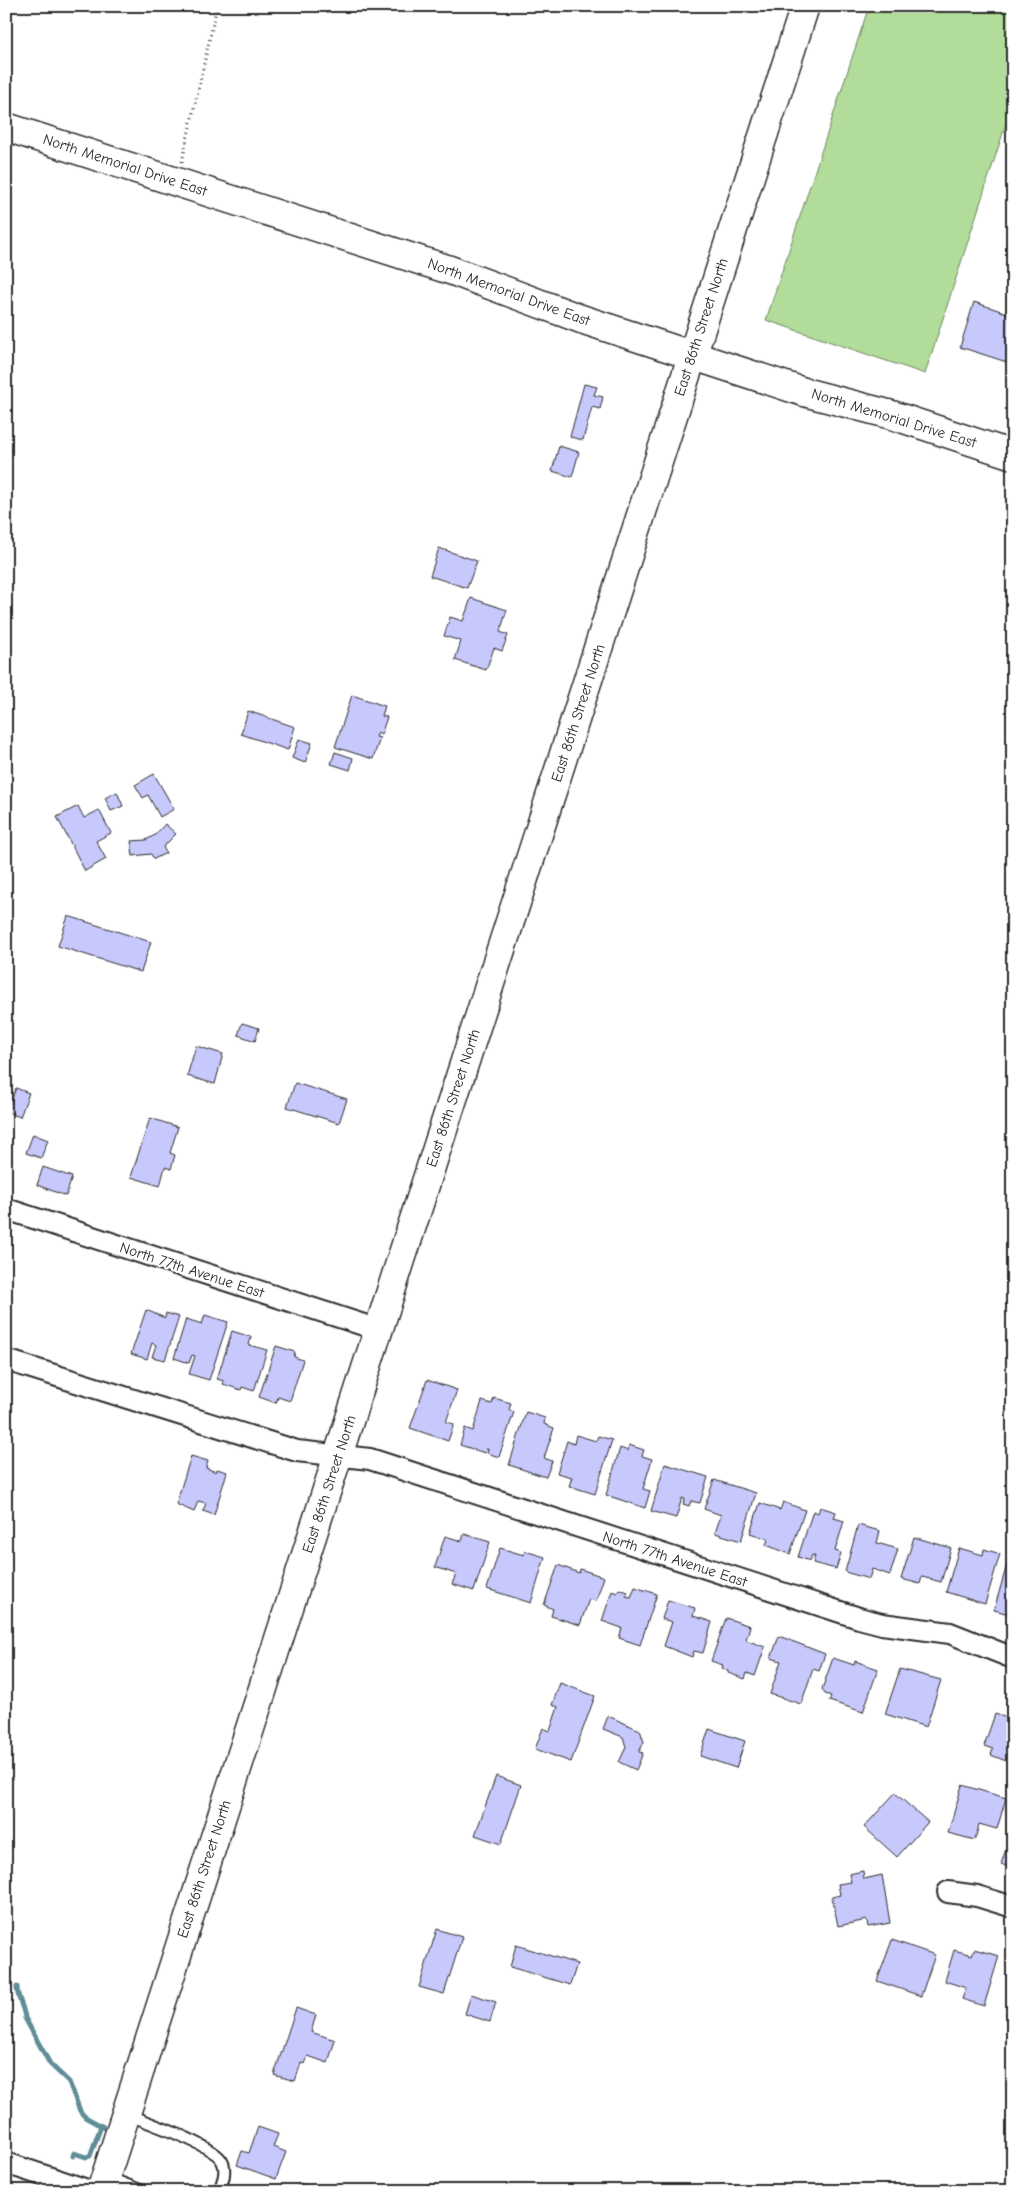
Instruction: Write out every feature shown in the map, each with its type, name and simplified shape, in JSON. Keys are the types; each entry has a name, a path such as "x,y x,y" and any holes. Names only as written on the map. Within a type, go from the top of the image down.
{"street":[{"name":"East 86th Street North","path":"99,2186 126,2114 805,6"},
{"name":"North Memorial Drive East","path":"6,127 450,270 581,319 804,392 892,415 1013,455"},
{"name":"North 77th Avenue East","path":"6,1209 379,1330"},
{"name":"North 77th Avenue East","path":"6,1360 296,1451 370,1459 874,1622 950,1633 1013,1658"},
{"path":"948,1892 976,1896 1013,1907"},
{"path":"6,2162 99,2186"}],"lane":[{"path":"126,2114 207,2147 222,2160 225,2170 218,2191"},
{"path":"99,2186 143,2191"}],"path":[{"path":"177,182 217,6"}],"green space":[{"path":"869,6 1013,6 1013,102 925,374 766,320"}],"building":[{"path":"974,302 1013,315 1013,364 960,347"},
{"path":"584,384 597,387 594,395 603,397 600,409 592,407 583,440 570,437"},
{"path":"559,446 579,452 572,477 552,471"},
{"path":"439,548 477,561 467,588 430,576"},
{"path":"471,598 507,610 500,632 508,635 502,651 494,648 486,670 455,660 461,641 444,636 450,617 463,621"},
{"path":"352,695 385,706 382,716 387,717 381,735 378,733 376,737 380,738 373,759 335,747"},
{"path":"248,711 295,727 288,750 241,734"},
{"path":"299,739 312,743 305,763 292,758"},
{"path":"335,752 353,758 350,770 331,764"},
{"path":"154,774 174,809 160,817 148,795 143,798 135,785"},
{"path":"117,792 123,806 111,811 105,798"},
{"path":"78,806 84,818 99,810 111,833 96,841 106,859 85,871 57,817"},
{"path":"165,824 176,834 163,847 166,853 154,859 151,854 133,856 131,841 146,840 155,835"},
{"path":"68,916 151,942 141,972 58,946"},
{"path":"242,1023 259,1028 255,1041 238,1035"},
{"path":"196,1046 223,1054 215,1084 187,1076"},
{"path":"295,1083 347,1099 339,1123 287,1107"},
{"path":"16,1088 29,1093 20,1117 7,1112"},
{"path":"150,1118 178,1127 170,1153 175,1155 171,1169 165,1167 160,1186 131,1177"},
{"path":"33,1134 48,1140 41,1158 26,1153"},
{"path":"43,1167 72,1177 66,1196 37,1185"},
{"path":"146,1310 165,1318 166,1313 179,1317 165,1360 152,1357 156,1345 152,1343 147,1359 131,1354"},
{"path":"205,1315 228,1322 209,1380 189,1374 195,1356 192,1355 189,1363 174,1358 186,1319 202,1324"},
{"path":"232,1331 251,1337 249,1345 267,1350 254,1391 242,1387 241,1390 223,1384 224,1381 217,1379"},
{"path":"276,1346 295,1352 294,1357 303,1360 290,1401 278,1397 276,1403 259,1397"},
{"path":"427,1380 457,1390 446,1422 454,1424 448,1441 410,1428"},
{"path":"494,1398 511,1403 509,1410 514,1412 499,1457 487,1453 488,1449 486,1449 485,1453 460,1445 465,1428 473,1431 482,1401 492,1404"},
{"path":"526,1412 545,1418 544,1424 554,1428 544,1458 552,1461 546,1477 509,1465"},
{"path":"576,1435 596,1441 598,1436 612,1440 595,1494 569,1486 572,1477 557,1473 567,1441 574,1444"},
{"path":"629,1445 644,1450 642,1456 652,1459 643,1489 650,1491 645,1508 606,1495 620,1448 628,1451"},
{"path":"191,1456 208,1461 206,1468 216,1472 217,1469 227,1472 214,1515 203,1511 206,1503 198,1501 194,1512 176,1504"},
{"path":"665,1464 708,1477 700,1503 691,1501 689,1506 683,1504 685,1499 682,1498 676,1518 651,1511"},
{"path":"714,1480 756,1493 741,1541 715,1533 721,1515 704,1509"},
{"path":"783,1502 805,1510 790,1554 766,1545 768,1539 750,1533 760,1503 780,1510"},
{"path":"820,1507 836,1512 834,1518 844,1521 835,1551 841,1553 836,1569 813,1563 815,1556 812,1555 810,1561 798,1557 813,1511 818,1513"},
{"path":"858,1525 880,1531 877,1543 898,1549 890,1575 872,1569 869,1579 845,1572"},
{"path":"464,1534 490,1542 474,1591 452,1584 456,1574 435,1567 445,1536 462,1541"},
{"path":"914,1537 951,1548 941,1582 922,1577 920,1584 901,1579"},
{"path":"500,1548 524,1555 525,1551 545,1557 531,1603 487,1589"},
{"path":"959,1548 983,1555 984,1549 1000,1554 985,1604 946,1592"},
{"path":"1008,1561 1013,1562 1013,1615 994,1610"},
{"path":"558,1565 579,1573 580,1569 604,1577 596,1601 589,1599 580,1625 551,1616 553,1609 544,1605"},
{"path":"635,1587 657,1594 640,1645 619,1638 622,1628 602,1621 612,1591 617,1593 619,1589 628,1592 626,1596 631,1597"},
{"path":"668,1600 695,1608 693,1616 712,1622 703,1653 694,1651 692,1657 664,1646 672,1622 662,1619"},
{"path":"726,1618 750,1626 746,1640 765,1647 755,1676 747,1673 745,1679 728,1673 728,1671 722,1668 723,1665 711,1661"},
{"path":"779,1636 825,1654 819,1671 813,1669 801,1704 770,1694 781,1661 771,1658"},
{"path":"833,1658 854,1665 855,1661 878,1669 863,1712 829,1701 831,1696 825,1694 822,1689"},
{"path":"900,1669 941,1680 926,1727 885,1714"},
{"path":"560,1683 595,1696 571,1762 535,1749 543,1728 550,1731 558,1707 552,1705"},
{"path":"995,1714 1013,1720 1011,1763 991,1755 993,1749 984,1746"},
{"path":"608,1716 640,1730 644,1742 639,1752 643,1753 636,1770 619,1762 626,1747 623,1737 603,1729"},
{"path":"709,1729 745,1741 736,1768 700,1756"},
{"path":"496,1776 521,1785 501,1844 475,1835"},
{"path":"962,1785 1006,1798 997,1829 979,1824 975,1840 948,1833"},
{"path":"895,1793 928,1822 897,1857 864,1827"},
{"path":"1013,1828 1013,1869 1001,1864"},
{"path":"863,1871 864,1879 882,1875 890,1923 868,1927 867,1920 838,1926 832,1897 840,1895 838,1884 851,1882 849,1874"},
{"path":"437,1929 462,1937 444,1994 419,1987"},
{"path":"892,1940 935,1955 921,1996 877,1981"},
{"path":"516,1945 577,1964 570,1985 510,1967"},
{"path":"974,1949 999,1956 984,2006 962,1999 966,1988 945,1981 954,1950 972,1955"},
{"path":"471,1994 496,2002 490,2022 465,2014"},
{"path":"1013,1995 1013,2017 1006,2015"},
{"path":"296,2008 316,2015 311,2032 335,2040 328,2063 308,2056 305,2064 301,2063 295,2081 274,2075"},
{"path":"258,2127 278,2134 273,2147 286,2152 276,2179 237,2165 242,2151 249,2153"},
{"path":"299,2183 321,2190 321,2191 296,2191"}],"waterway":[{"path":"17,1987 25,2018 50,2064 69,2082 80,2111 85,2117 107,2129"},
{"path":"73,2156 74,2153 86,2157 90,2156 101,2126"}]}
